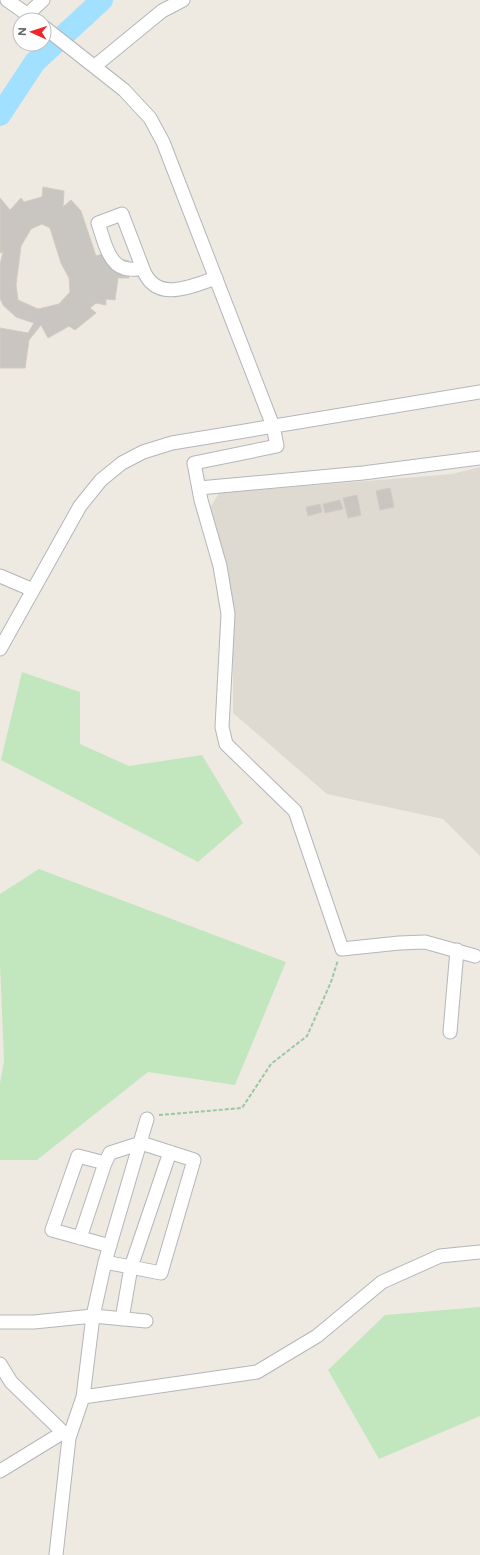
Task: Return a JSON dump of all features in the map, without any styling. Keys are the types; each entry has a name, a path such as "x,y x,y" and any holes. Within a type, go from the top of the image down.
{"street":[{"path":"7,0 25,12"},
{"path":"35,12 43,0"},
{"path":"90,62 162,11 183,0"},
{"path":"52,33 90,62 138,105 150,118 163,142 273,426 277,446 194,463 199,488 220,566 228,614 222,726 226,744 295,811 342,949 399,943 426,942 474,956"},
{"path":"143,270 147,279 170,290 178,291 216,278"},
{"path":"0,649 80,506 101,480 122,463 143,452 172,443 480,392"},
{"path":"199,488 363,473 480,458"},
{"path":"0,576 32,590"},
{"path":"450,1032 456,950"},
{"path":"56,1555 66,1436 83,1398 93,1316 105,1262 147,1119"},
{"path":"80,1238 105,1162 110,1153 140,1142 194,1160 161,1273 105,1262"},
{"path":"122,1319 132,1267 170,1152"},
{"path":"105,1162 78,1156 52,1230 110,1246"},
{"path":"83,1398 257,1372 316,1336 382,1282 440,1256 480,1252"},
{"path":"0,1322 34,1322 93,1316 146,1321"},
{"path":"0,1364 11,1382 66,1436"},
{"path":"0,1470 66,1436"}],"path":[{"path":"147,1119 161,1115 242,1108 271,1064 307,1036 331,982 342,949"}],"shaded area":[{"path":"480,467 480,856 443,819 327,794 233,713 233,606 222,552 210,508 219,493 452,474"}],"green space":[{"path":"22,672 80,692 80,744 129,766 202,755 243,823 198,862 1,760"},
{"path":"39,869 286,962 235,1085 148,1072 37,1160 0,1160 0,1083 4,1061 0,963 0,894"},
{"path":"480,1307 480,1416 379,1459 328,1370 385,1315"}],"building":[{"path":"43,187 64,191 63,207 71,200 81,211 96,256 114,250 120,259 129,261 129,278 118,278 115,300 106,299 106,305 96,303 90,308 96,313 75,330 69,326 48,338 41,325 29,340 25,368 0,368 0,328 28,333 34,323 16,317 3,305 0,298 0,265 3,252 0,253 0,198 10,210 21,198 24,202 42,197","holes":["42,224 50,228 61,263 69,278 70,292 59,304 38,309 18,300 16,285 21,246 31,229"]},
{"path":"390,488 394,507 380,510 376,491"},
{"path":"357,495 361,515 348,518 343,498"},
{"path":"340,500 343,509 325,513 323,504"},
{"path":"320,504 322,512 308,516 306,507"}],"waterway":[{"path":"0,115 35,62 102,0"}]}
